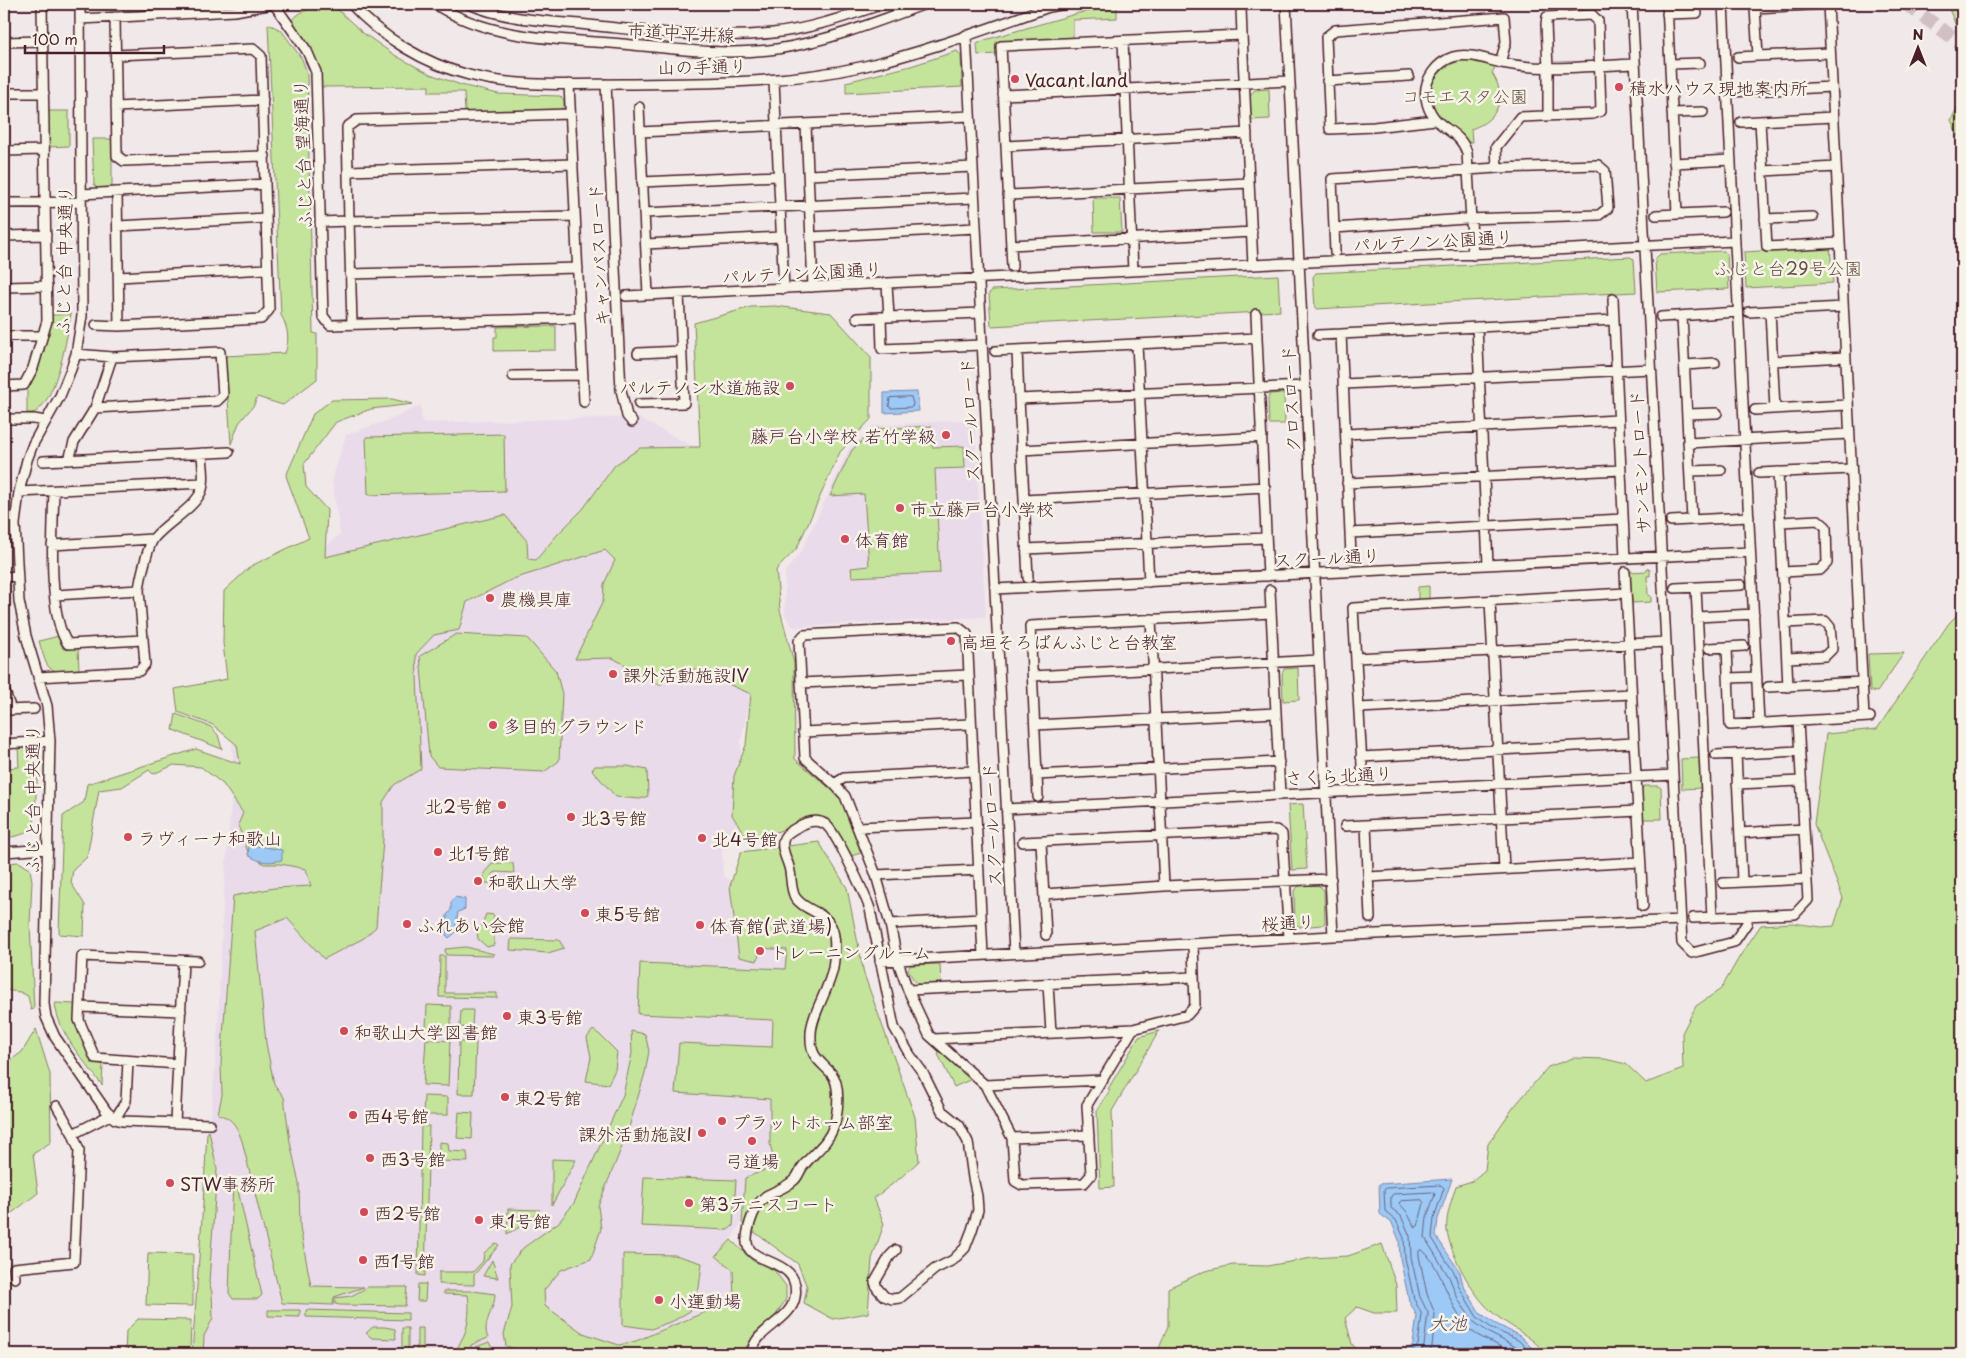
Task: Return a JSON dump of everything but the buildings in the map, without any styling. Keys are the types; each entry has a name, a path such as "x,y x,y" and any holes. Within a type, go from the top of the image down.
{"street":[{"path":"4,386 24,385 33,368 47,320 42,4"},
{"path":"80,4 80,19 235,11 273,4"},
{"name":"ふじと台 望海通り","path":"273,4 307,51 316,72 323,316 330,324 352,324"},
{"name":"山の手通り","path":"351,4 364,18 390,38 416,54 444,66 469,75 505,81 569,84 774,81 865,66 1066,4"},
{"name":"市道中平井線","path":"435,4 466,21 518,34 719,52 756,51 804,44 834,36 925,4"},
{"name":"市道中平井線","path":"469,4 497,13 550,22 689,35 721,36 766,34 803,28 879,5"},
{"name":"クロスロード","path":"1286,4 1334,936"},
{"name":"サンモントロード","path":"1632,4 1682,943 1692,953 1734,942 1747,923 1747,916"},
{"path":"1667,4 1677,214"},
{"path":"1723,4 1759,724"},
{"path":"1727,647 1730,725 1867,717 1862,682 1828,4 1755,6 1758,56"},
{"path":"1241,8 1253,265"},
{"path":"1667,14 1697,12"},
{"path":"1497,168 1496,147 1520,117 1548,116 1593,114 1601,111 1598,21 1592,15 1554,15 1548,17 1546,24 1548,116"},
{"path":"1434,120 1374,127 1330,128 1326,37 1335,30 1504,17 1506,42 1500,63"},
{"path":"115,18 117,156 124,161 265,156"},
{"name":"ふじと台 中央通り","path":"80,19 82,316 76,354 60,396 33,444 19,492 15,524 17,576 26,636 47,706 50,741 44,990 46,1017 55,1037 113,1117"},
{"name":"スクールロード","path":"966,35 1014,954"},
{"path":"1012,267 1001,46 1242,35"},
{"path":"4,42 43,41"},
{"path":"1123,41 1133,271"},
{"path":"96,325 119,326 261,319 268,310 261,56 253,49 116,55"},
{"path":"1738,58 1830,53"},
{"path":"1473,255 1465,147 1456,134 1434,120 1428,111 1425,94 1430,77 1439,65 1453,57 1463,55 1522,67 1548,69 1635,64"},
{"path":"1670,64 1700,63"},
{"path":"1327,81 1409,76"},
{"path":"1003,95 1290,80"},
{"path":"774,81 784,288"},
{"path":"569,84 584,402"},
{"name":"キャンパスロード","path":"606,84 621,390 628,416 632,422"},
{"path":"1728,92 1832,87"},
{"path":"4,93 44,93"},
{"path":"116,107 262,100"},
{"path":"639,107 648,295"},
{"path":"1672,113 1703,112"},
{"path":"570,114 356,120 347,127 352,324 580,318"},
{"path":"640,132 970,116"},
{"path":"1741,122 1833,117"},
{"path":"1760,121 1767,247 1840,242"},
{"path":"806,125 813,287"},
{"path":"1006,146 1247,133"},
{"path":"4,151 44,150"},
{"path":"1674,163 1731,160"},
{"path":"348,171 573,164"},
{"path":"1334,228 1471,219 1599,215 1608,208 1605,171 1598,166 1497,168 1332,179 1334,228 1335,252"},
{"path":"1763,170 1836,166"},
{"path":"808,175 973,167"},
{"path":"642,182 778,176"},
{"path":"1008,195 1249,183"},
{"path":"4,203 46,203 117,192 265,184"},
{"path":"117,192 119,326"},
{"path":"644,213 974,198"},
{"path":"1656,215 1723,212"},
{"path":"320,222 575,216"},
{"path":"1766,219 1813,217"},
{"path":"118,226 266,218"},
{"path":"811,237 976,228"},
{"path":"1011,245 1252,232"},
{"path":"4,236 46,235"},
{"path":"646,244 781,237"},
{"name":"パルテノン公園通り","path":"626,296 1734,241"},
{"path":"350,274 578,268"},
{"path":"118,277 267,269"},
{"path":"887,284 885,317 879,349 982,345"},
{"path":"4,286 47,286"},
{"path":"639,404 684,403 679,294"},
{"path":"1613,299 1625,558"},
{"path":"1749,312 1843,307"},
{"path":"1770,311 1775,409"},
{"path":"1661,317 1738,312"},
{"path":"857,318 980,313"},
{"path":"1256,314 1268,576"},
{"path":"1682,316 1692,520"},
{"path":"1318,335 1614,320"},
{"path":"1477,327 1488,564"},
{"path":"1341,334 1351,557"},
{"path":"4,336 41,336"},
{"path":"995,351 1257,338"},
{"path":"1136,344 1149,582"},
{"path":"1017,350 1028,578"},
{"path":"638,353 682,351"},
{"path":"76,354 112,357 220,352 223,395 217,401 95,408"},
{"path":"69,460 74,442 95,408 112,357"},
{"path":"1772,361 1845,357"},
{"path":"1685,365 1715,363"},
{"path":"1344,384 1651,368"},
{"path":"513,376 583,375"},
{"path":"1019,400 1305,386"},
{"path":"1755,410 1847,405"},
{"path":"1687,414 1718,413"},
{"path":"4,419 45,421"},
{"path":"1346,434 1618,420"},
{"path":"1688,443 1849,434"},
{"path":"1022,450 1262,438"},
{"path":"42,461 229,452"},
{"path":"38,677 138,671 145,664 139,590 152,539 193,502 201,492 202,453"},
{"path":"1759,473 1851,469"},
{"path":"1347,483 1620,470"},
{"path":"1690,471 1721,470"},
{"path":"1778,472 1788,687"},
{"path":"19,492 202,483"},
{"path":"1024,500 1265,487"},
{"path":"54,491 52,545 55,595 63,638 68,644 142,640"},
{"path":"1671,521 1748,518"},
{"path":"1350,533 1623,519"},
{"path":"1781,522 1818,520 1826,527 1827,563 1820,570 1783,572"},
{"path":"1026,549 1266,538"},
{"path":"52,545 152,539"},
{"name":"スクール通り","path":"995,589 1750,552"},
{"path":"1625,572 1643,906"},
{"path":"4,577 17,576"},
{"path":"1675,588 1741,585"},
{"path":"1696,588 1712,917"},
{"path":"55,595 139,590"},
{"path":"1270,590 1280,794"},
{"path":"1363,782 1353,608 1626,593"},
{"path":"1490,600 1504,869"},
{"path":"1038,796 1030,626 1271,613"},
{"path":"1697,617 1754,614"},
{"path":"1151,619 1164,886"},
{"path":"1786,623 1825,621 1830,627 1832,649 1826,656 1787,658"},
{"path":"983,955 967,634 958,627 804,634 799,641 805,758 845,796 876,875 890,924 897,959 908,990 928,1035 985,1085 1012,1138 1015,1181 1022,1185 1084,1183 1091,1175 1087,1104 1133,1028"},
{"path":"1356,658 1666,642"},
{"path":"1708,648 1744,646"},
{"path":"1032,676 1319,660"},
{"path":"801,683 968,675"},
{"path":"1728,678 1757,676"},
{"path":"1768,688 1862,682"},
{"path":"4,689 7,710 34,709"},
{"path":"1359,708 1631,694"},
{"path":"1035,726 1276,713"},
{"path":"1693,918 1796,914 1808,900 1798,721"},
{"path":"803,732 970,724"},
{"path":"4,744 50,741"},
{"path":"1361,757 1634,743"},
{"path":"1716,755 1800,751"},
{"path":"1736,754 1742,882"},
{"path":"1037,775 1279,762"},
{"path":"834,784 844,778 973,771"},
{"name":"さくら北通り","path":"1006,809 1673,775"},
{"path":"1738,784 1801,781"},
{"path":"1345,826 1638,811"},
{"path":"752,1354 756,1341 790,1309 795,1300 796,1290 794,1280 789,1272 781,1266 751,1253 747,1239 754,1214 765,1197 796,1180 803,1166 826,1143 834,1124 838,1096 836,1082 832,1074 816,1059 812,1050 811,1033 833,968 835,941 832,928 825,918 804,906 795,897 791,886 790,868 782,842 784,836 795,828 809,822 816,821 826,824 864,892 894,1027 923,1074 942,1111 959,1125 968,1142 978,1210 965,1248 953,1260 934,1269 900,1298 892,1299 884,1296 877,1288 876,1282 890,1256 896,1250"},
{"path":"858,827 976,822"},
{"path":"1366,825 1370,918"},
{"path":"1740,833 1804,829"},
{"path":"1023,842 1276,830 1282,834 1289,938"},
{"path":"1041,842 1046,935"},
{"path":"4,852 48,849"},
{"path":"1368,877 1640,862"},
{"path":"876,875 979,870"},
{"path":"1723,882 1807,878"},
{"path":"1044,894 1164,886 1330,879"},
{"path":"890,924 981,919"},
{"name":"桜通り","path":"880,961 1289,938 1681,920"},
{"path":"934,1039 1133,1028 1186,1015 1195,1006 1193,944"},
{"path":"178,1064 95,1058 79,1020 82,956 198,961"},
{"path":"175,1123 183,961"},
{"path":"908,990 1194,977"},
{"path":"1048,984 1051,1032"},
{"path":"80,1007 181,1011"},
{"path":"73,1134 113,1117 126,1101 128,1061"},
{"path":"985,1085 1103,1080"},
{"path":"15,1278 14,1268 74,1262 78,1150 73,1134 57,1106"},
{"path":"113,1117 175,1123 210,1124"},
{"path":"1012,1138 1089,1135"}],"shaded area":[{"name":"和歌山大学","path":"421,405 422,423 636,417 690,445 709,448 751,694 741,741 742,811 722,852 723,875 788,933 785,1166 755,1198 731,1240 718,1255 752,1296 729,1354 196,1354 200,1254 218,1026 223,902 233,781 231,635 298,569 340,534 332,480 346,435 394,418"},
{"name":"市立藤戸台小学校","path":"974,419 986,617 793,627 785,615 785,572 801,552 849,449 873,426"}],"green space":[{"path":"1947,4 1962,4 1962,40"},
{"path":"318,6 337,9 363,33 396,56 430,74 461,85 498,94 560,96 564,100 564,106 560,111 465,113 464,92 429,92 429,86 321,87 318,67 312,51 291,20 302,12"},
{"path":"1117,6 1117,18 1073,20 1073,38 996,42 997,54 978,55 977,44 985,40 1079,13"},
{"path":"268,24 281,30 302,59 307,73 313,333 317,334 317,379 283,405 257,397 254,405 239,423 231,444 225,356 285,353 288,339 287,329 281,315"},
{"path":"957,51 961,55 962,87 846,93 846,82 911,66"},
{"name":"コモエスタ公園","path":"1461,60 1495,67 1492,73 1499,91 1500,99 1494,114 1488,120 1471,129 1472,142 1466,142 1459,133 1442,120 1435,112 1431,103 1431,87 1434,80 1445,68"},
{"path":"1269,89 1270,119 1251,120 1250,95 1255,90"},
{"path":"1962,98 1962,145 1951,120"},
{"path":"48,111 69,111 69,146 48,147"},
{"path":"92,139 112,139 112,189 98,189 94,185"},
{"path":"1093,198 1120,198 1122,232 1094,232"},
{"name":"ふじと台29号公園","path":"1830,247 1833,283 1746,288 1744,252"},
{"path":"1724,251 1727,254 1729,289 1657,292 1655,259 1660,254"},
{"path":"1631,257 1634,260 1636,292 1315,309 1313,277 1316,273"},
{"path":"1278,275 1280,311 991,326 989,293 993,290"},
{"path":"775,306 831,313 871,357 871,419 840,452 797,548 776,570 780,610 794,663 795,759 842,801 861,853 851,856 830,823 820,816 749,842 732,815 734,776 746,745 751,694 691,668 659,685 613,658 575,659 603,601 604,584 615,560 605,550 513,579 467,602 459,630 434,635 416,654 421,769 394,785 383,802 383,840 376,927 364,938 324,959 287,918 255,931 266,1043 274,1084 284,1097 290,1142 299,1183 300,1228 311,1286 364,1287 334,1297 333,1305 282,1303 242,1141 234,1124 218,1114 222,1095 221,1064 233,896 274,888 311,886 306,869 281,864 264,864 248,852 238,825 243,813 223,784 201,767 174,765 153,774 149,770 122,787 99,790 87,857 73,870 71,883 85,905 84,936 59,934 63,816 84,802 87,784 196,749 240,764 237,745 213,725 178,712 175,689 227,679 223,643 224,591 251,566 309,538 286,476 313,414 332,400 392,399 413,404 371,409 336,422 304,464 306,487 327,510 325,557 505,515 527,541 528,559 536,560 583,509 615,465 640,448 700,447 694,323 751,307"},
{"path":"71,314 60,365 51,392 45,403 38,410 27,413 27,390 44,351 51,315"},
{"path":"556,326 556,350 494,351 494,337 497,337 497,327"},
{"path":"1284,393 1285,424 1269,424 1268,398 1270,394"},
{"path":"931,426 932,447 964,446 965,468 935,469 940,573 852,577 851,568 869,566 864,494 830,496 852,450 875,429"},
{"path":"504,434 505,491 368,495 366,437"},
{"path":"1647,568 1650,570 1650,576 1647,576 1648,595 1651,596 1651,602 1632,603 1630,572 1647,571"},
{"path":"1429,586 1429,602 1418,602 1418,587"},
{"path":"1962,610 1962,1354 1546,1354 1527,1336 1505,1322 1484,1304 1470,1285 1458,1263 1447,1231 1448,1214 1456,1186 1472,1181 1485,1170 1488,1144 1513,1108 1548,1067 1573,1058 1605,1059 1626,1064 1646,1083 1683,1069 1682,1033 1696,1006 1721,989 1761,925 1793,923 1822,927 1834,926 1843,898 1814,824 1826,734 1877,729 1949,623"},
{"name":"多目的グラウンド","path":"456,634 527,638 556,671 562,694 559,761 544,772 438,767 429,756 420,656"},
{"path":"59,636 63,649 78,648 79,670 60,671 54,670 47,665 39,641"},
{"path":"1904,653 1877,692 1870,691 1868,654"},
{"path":"1298,668 1299,700 1283,701 1282,674 1284,669"},
{"path":"176,714 211,727 218,735 222,749 173,730"},
{"path":"33,746 39,752 34,825 24,833 4,838 4,828 6,827 4,768 19,767 18,748"},
{"path":"1700,758 1701,788 1682,789 1681,759"},
{"path":"595,766 627,766 647,770 648,796 640,799 616,797 592,770"},
{"path":"1644,786 1658,786 1661,788 1662,819 1643,819 1641,790"},
{"path":"1303,804 1307,869 1292,870 1288,805"},
{"path":"819,842 847,888 864,974 915,1117 919,1161 874,1198 884,1224 872,1259 868,1313 833,1319 804,1303 807,1287 798,1264 742,1223 745,1178 775,1166 770,1144 770,1099 675,1093 679,1043 772,1047 773,1020 638,1014 640,963 785,969 787,950 761,948 757,961 739,957 730,886 741,852"},
{"path":"19,862 30,869 32,881 30,924 34,1009 31,1010 28,996 20,992 4,990 4,863"},
{"path":"493,863 513,863 514,873 495,872 492,874 491,883 484,883 484,873"},
{"path":"1318,885 1324,890 1325,923 1322,925 1299,927 1295,924 1294,891 1299,886"},
{"path":"486,914 494,915 494,945 487,947 478,939 477,931 481,927"},
{"path":"511,939 559,940 564,948 548,953 510,950"},
{"path":"466,947 494,954 493,956 446,955 445,949"},
{"path":"440,956 445,956 445,993 497,993 497,998 439,997"},
{"path":"940,964 941,984 920,985 914,980 908,969 911,965"},
{"path":"55,1003 75,1004 75,1020 92,1063 103,1064 102,1085 66,1036 57,1014"},
{"path":"427,1005 451,1006 451,1029 426,1029"},
{"path":"461,1010 473,1010 472,1028 460,1027"},
{"path":"36,1029 50,1074 51,1142 33,1154 38,1193 4,1219 4,1061 7,1063 22,1052"},
{"path":"593,1030 617,1052 615,1070 608,1084 586,1081 591,1057 587,1038"},
{"path":"631,1031 645,1034 649,1051 645,1073 627,1134 598,1206 601,1229 591,1259 561,1270 544,1290 545,1306 583,1333 619,1345 636,1341 734,1300 733,1270 716,1256 731,1240 753,1261 774,1270 786,1286 786,1299 776,1315 755,1333 745,1349 746,1354 529,1354 506,1346 504,1334 512,1307 510,1264 523,1248 559,1222 574,1203 623,1095 632,1053"},
{"path":"1159,1031 1112,1111 1114,1187 1100,1188 1097,1111 1139,1037"},
{"path":"426,1039 450,1041 448,1086 423,1085"},
{"path":"459,1042 476,1042 474,1094 458,1094"},
{"path":"941,1051 972,1079 954,1087 938,1054"},
{"path":"424,1096 448,1097 448,1115 423,1115"},
{"path":"459,1112 473,1113 472,1139 457,1138"},
{"path":"421,1126 429,1126 425,1276 418,1275"},
{"path":"209,1131 217,1169 209,1282 212,1293 213,1318 204,1336 203,1354 192,1354 207,1133"},
{"path":"439,1142 448,1143 449,1151 467,1152 468,1162 439,1161"},
{"path":"552,1159 576,1160 552,1205"},
{"name":"第3テニスコート","path":"644,1177 736,1180 733,1226 728,1230 641,1226"},
{"path":"233,1181 237,1186 262,1295 258,1299 233,1299 229,1293"},
{"path":"508,1209 540,1210 529,1222 507,1234"},
{"path":"496,1243 499,1245 474,1275 474,1285 439,1284 439,1272 473,1272 483,1261 484,1253"},
{"path":"1382,1244 1396,1285 1397,1313 1374,1313 1357,1307 1345,1318 1352,1344 1361,1354 1152,1354 1158,1351 1168,1326 1168,1288 1205,1271 1233,1265 1267,1266 1312,1258 1348,1256"},
{"path":"148,1253 193,1254 193,1306 146,1305"},
{"name":"小運動場","path":"623,1254 675,1255 702,1263 699,1288 690,1311 675,1320 651,1329 623,1325"},
{"path":"492,1260 498,1278 483,1276"},
{"path":"418,1284 426,1284 425,1301 417,1301"},
{"path":"368,1287 407,1287 405,1306 335,1304 335,1298 351,1296"},
{"path":"444,1291 473,1291 495,1294 486,1327 488,1338 471,1345 471,1351 457,1350 467,1326 468,1295 444,1294"},
{"path":"268,1310 300,1310 300,1317 268,1316"},
{"path":"306,1310 408,1313 408,1320 306,1317"},
{"path":"138,1319 191,1320 190,1354 125,1354 126,1331"},
{"path":"373,1327 395,1329 396,1339 372,1338 366,1333"},
{"path":"402,1328 408,1328 408,1351 402,1351"},
{"path":"417,1328 423,1328 423,1354 417,1354"},
{"path":"489,1342 496,1354 484,1354 476,1347"}],"water":[{"path":"917,392 919,411 884,413 884,393"},
{"path":"249,846 282,850 282,860 269,862 257,860 248,855"},
{"path":"455,897 465,899 465,909 458,912 455,933 449,938 446,935 447,915 451,910 451,902"},
{"name":"大池","path":"1452,1179 1438,1219 1436,1236 1460,1272 1463,1285 1480,1313 1496,1324 1520,1336 1538,1354 1404,1354 1413,1344 1417,1316 1409,1301 1400,1258 1399,1240 1392,1223 1380,1214 1379,1184"}],"tunnel":[{"path":"1906,4 1962,44"}],"place":[{"name":"Vacant land","path":"1015,79"},
{"name":"積水ハウス現地案内所","path":"1619,87"},
{"name":"パルテノン水道施設","path":"790,386"},
{"name":"藤戸台小学校 若竹学級","path":"946,435"},
{"name":"市立藤戸台小学校","path":"900,508"},
{"name":"体育館","path":"845,539"},
{"name":"農機具庫","path":"490,598"},
{"name":"高垣そろばんふじと台教室","path":"951,641"},
{"name":"課外活動施設IV","path":"613,674"},
{"name":"多目的グラウンド","path":"493,725"},
{"name":"北2号館","path":"502,805"},
{"name":"北3号館","path":"571,817"},
{"name":"ラヴィーナ和歌山","path":"128,837"},
{"name":"北4号館","path":"702,838"},
{"name":"北1号館","path":"438,852"},
{"name":"和歌山大学","path":"478,881"},
{"name":"東5号館","path":"585,913"},
{"name":"ふれあい会館","path":"407,924"},
{"name":"体育館(武道場)","path":"700,925"},
{"name":"トレーニングルーム","path":"760,951"},
{"name":"東3号館","path":"507,1016"},
{"name":"和歌山大学図書館","path":"344,1031"},
{"name":"東2号館","path":"505,1097"},
{"name":"西4号館","path":"353,1115"},
{"name":"プラットホーム部室","path":"722,1121"},
{"name":"課外活動施設I","path":"702,1133"},
{"name":"弓道場","path":"752,1141"},
{"name":"西3号館","path":"370,1158"},
{"name":"STW事務所","path":"170,1183"},
{"name":"第3テニスコート","path":"689,1203"},
{"name":"西2号館","path":"364,1212"},
{"name":"東1号館","path":"479,1220"},
{"name":"西1号館","path":"363,1260"},
{"name":"小運動場","path":"659,1300"}]}
